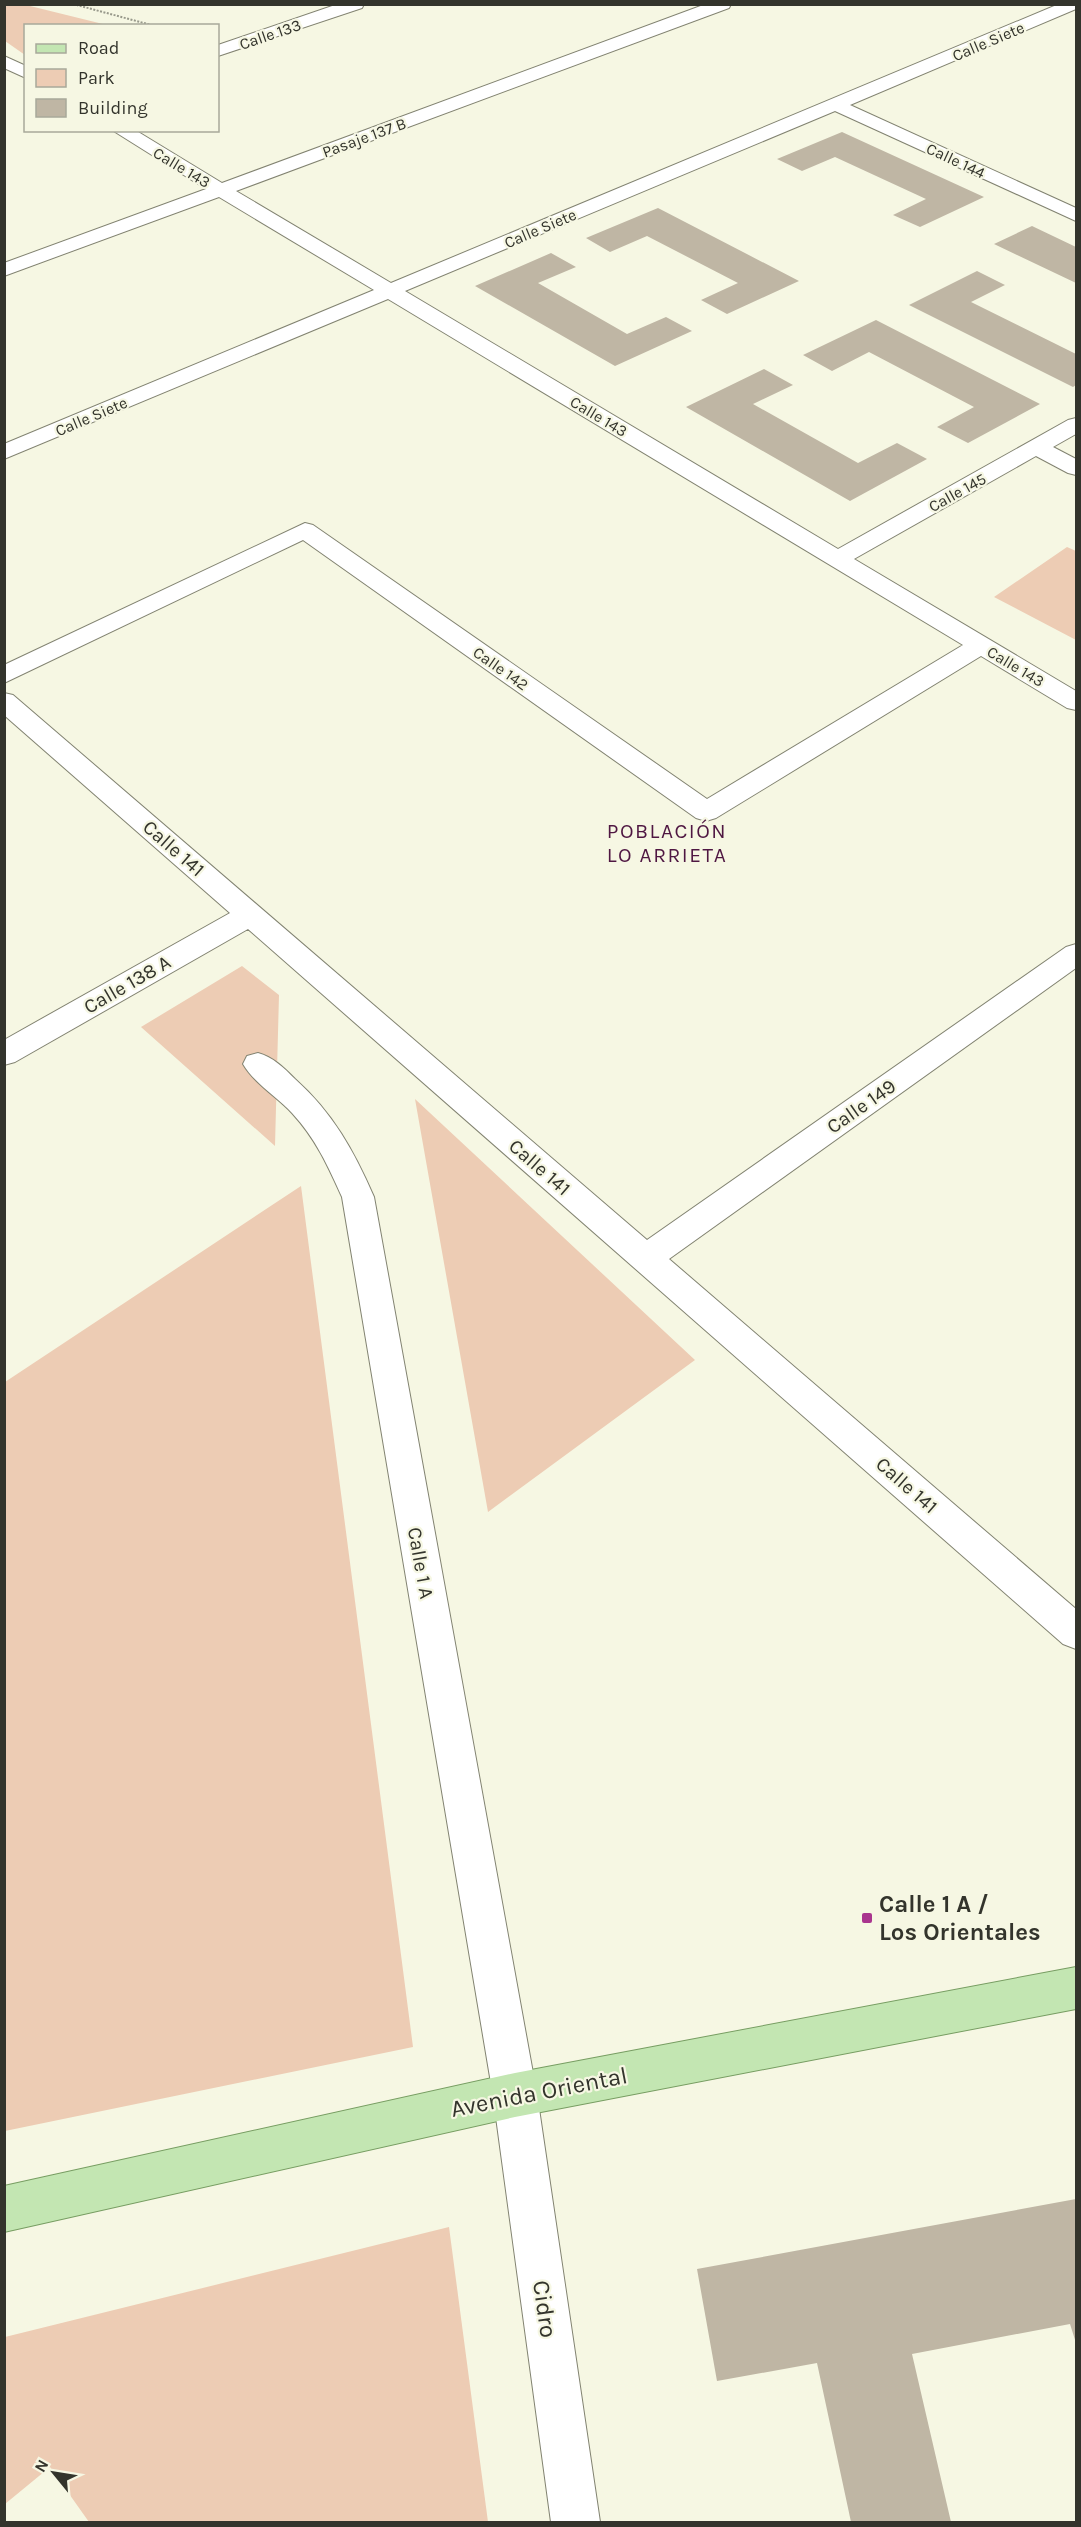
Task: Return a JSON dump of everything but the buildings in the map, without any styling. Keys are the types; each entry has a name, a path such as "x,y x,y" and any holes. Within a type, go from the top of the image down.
{"main road":[{"name":"Avenida Oriental","path":"4,2209 515,2095 1077,1988"}],"street":[{"name":"Calle 133","path":"219,51 356,4"},
{"name":"Pasaje 137 B","path":"4,270 723,4"},
{"name":"Calle Siete","path":"4,452 1075,4"},
{"path":"4,61 24,73"},
{"name":"Calle 144","path":"836,105 1077,215"},
{"name":"Calle 143","path":"124,132 1077,702"},
{"path":"1046,200 1066,190"},
{"name":"Calle 145","path":"837,559 1077,426"},
{"path":"1037,448 1077,468"},
{"name":"Calle 142","path":"4,675 305,530 706,812 981,645"},
{"name":"Calle 141","path":"4,701 1077,1632"},
{"name":"Calle 138 A","path":"4,1054 250,915"},
{"name":"Calle 149","path":"646,1258 1077,954"},
{"name":"Calle 1 A","path":"258,1064 287,1088 328,1136 342,1158 358,1197 515,2095"},
{"name":"Cidro","path":"515,2095 576,2523"}],"path":[{"path":"73,4 148,24"}],"green space":[{"path":"4,5 26,5 103,24 24,24 24,54 5,41"},
{"path":"1067,547 1076,551 1076,640 994,597"},
{"path":"242,966 279,995 275,1146 141,1027"},
{"path":"415,1099 695,1360 488,1512"},
{"path":"301,1186 413,2047 5,2131 5,1382"},
{"path":"449,2227 488,2522 89,2522 50,2467 5,2504 5,2337"}],"place":[{"name":"Calle 1 A / Los Orientales","path":"867,1918"}],"district":[{"name":"POBLACIÓN LO ARRIETA","path":"667,843"}]}
